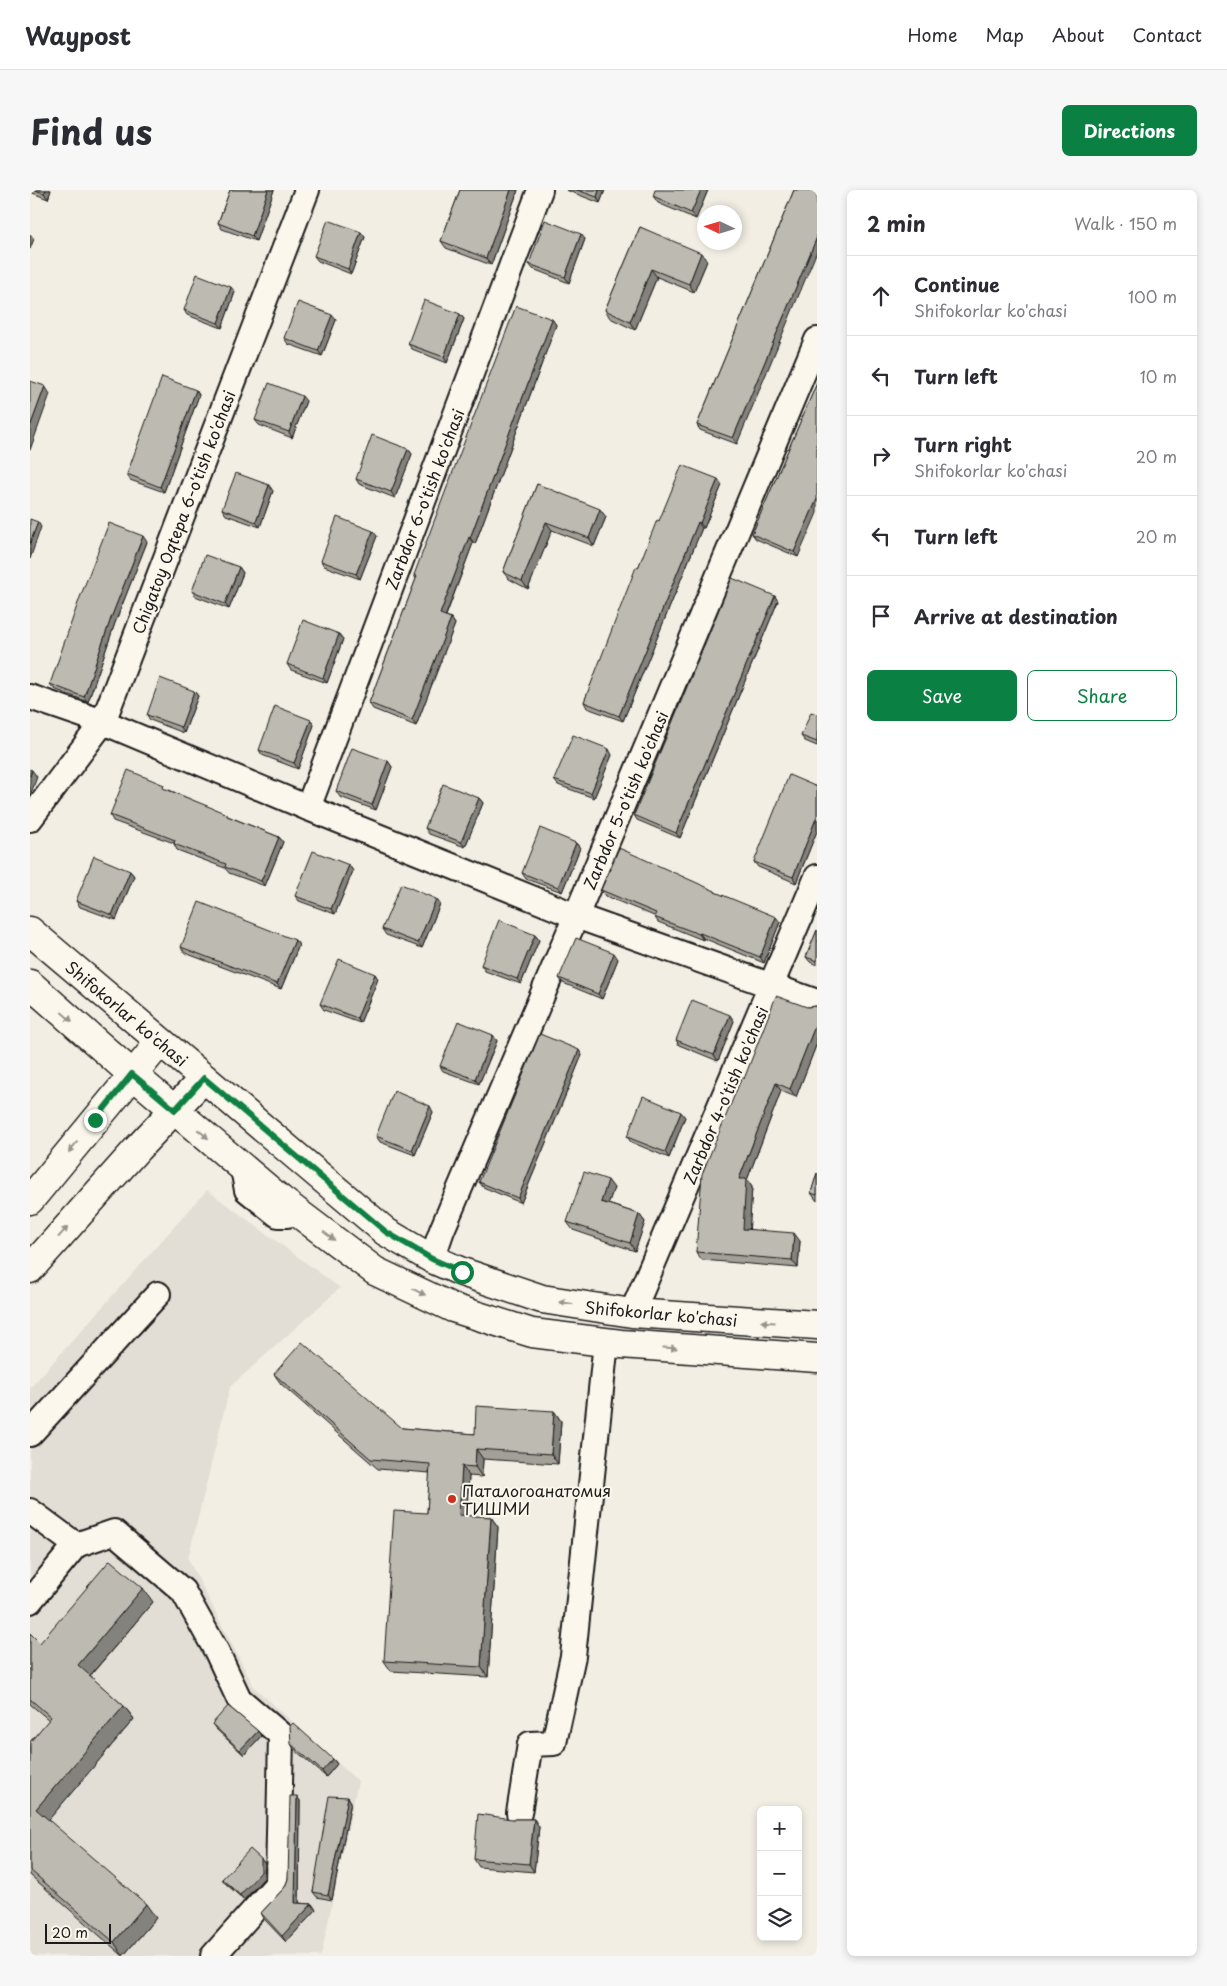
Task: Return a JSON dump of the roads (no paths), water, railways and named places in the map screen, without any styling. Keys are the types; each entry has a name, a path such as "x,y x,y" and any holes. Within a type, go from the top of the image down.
{"main road":[{"name":"Shifokorlar ko'chasi","path":"30,931 386,1232 432,1259 462,1272 542,1299 632,1313 817,1325"},
{"name":"Shifokorlar ko'chasi","path":"30,984 243,1168 303,1217 375,1271 453,1308 532,1333 606,1342 817,1358"},
{"path":"30,1200 160,1042"},
{"path":"30,1269 138,1148 204,1078"}],"street":[{"name":"Chigatoy Oqtepa 6-o'tish ko'chasi","path":"30,819 102,722 306,190"},
{"name":"Zarbdor 6-o'tish ko'chasi","path":"308,808 540,190"},
{"name":"Zarbdor 5-o'tish ko'chasi","path":"432,1259 446,1221 817,340"},
{"path":"30,697 102,722 308,808 576,916 772,984 817,1002"},
{"name":"Zarbdor 4-o'tish ko'chasi","path":"632,1313 817,877"},
{"path":"30,1434 158,1294"},
{"path":"519,1813 530,1744 554,1743 573,1656 606,1342"},
{"path":"30,1511 76,1545"},
{"path":"30,1601 76,1545 114,1532 183,1591 217,1652 239,1699 281,1735 278,1883 213,1956"}],"place":[{"name":"Паталогоанатомия ТИШМИ","path":"452,1499"}]}
